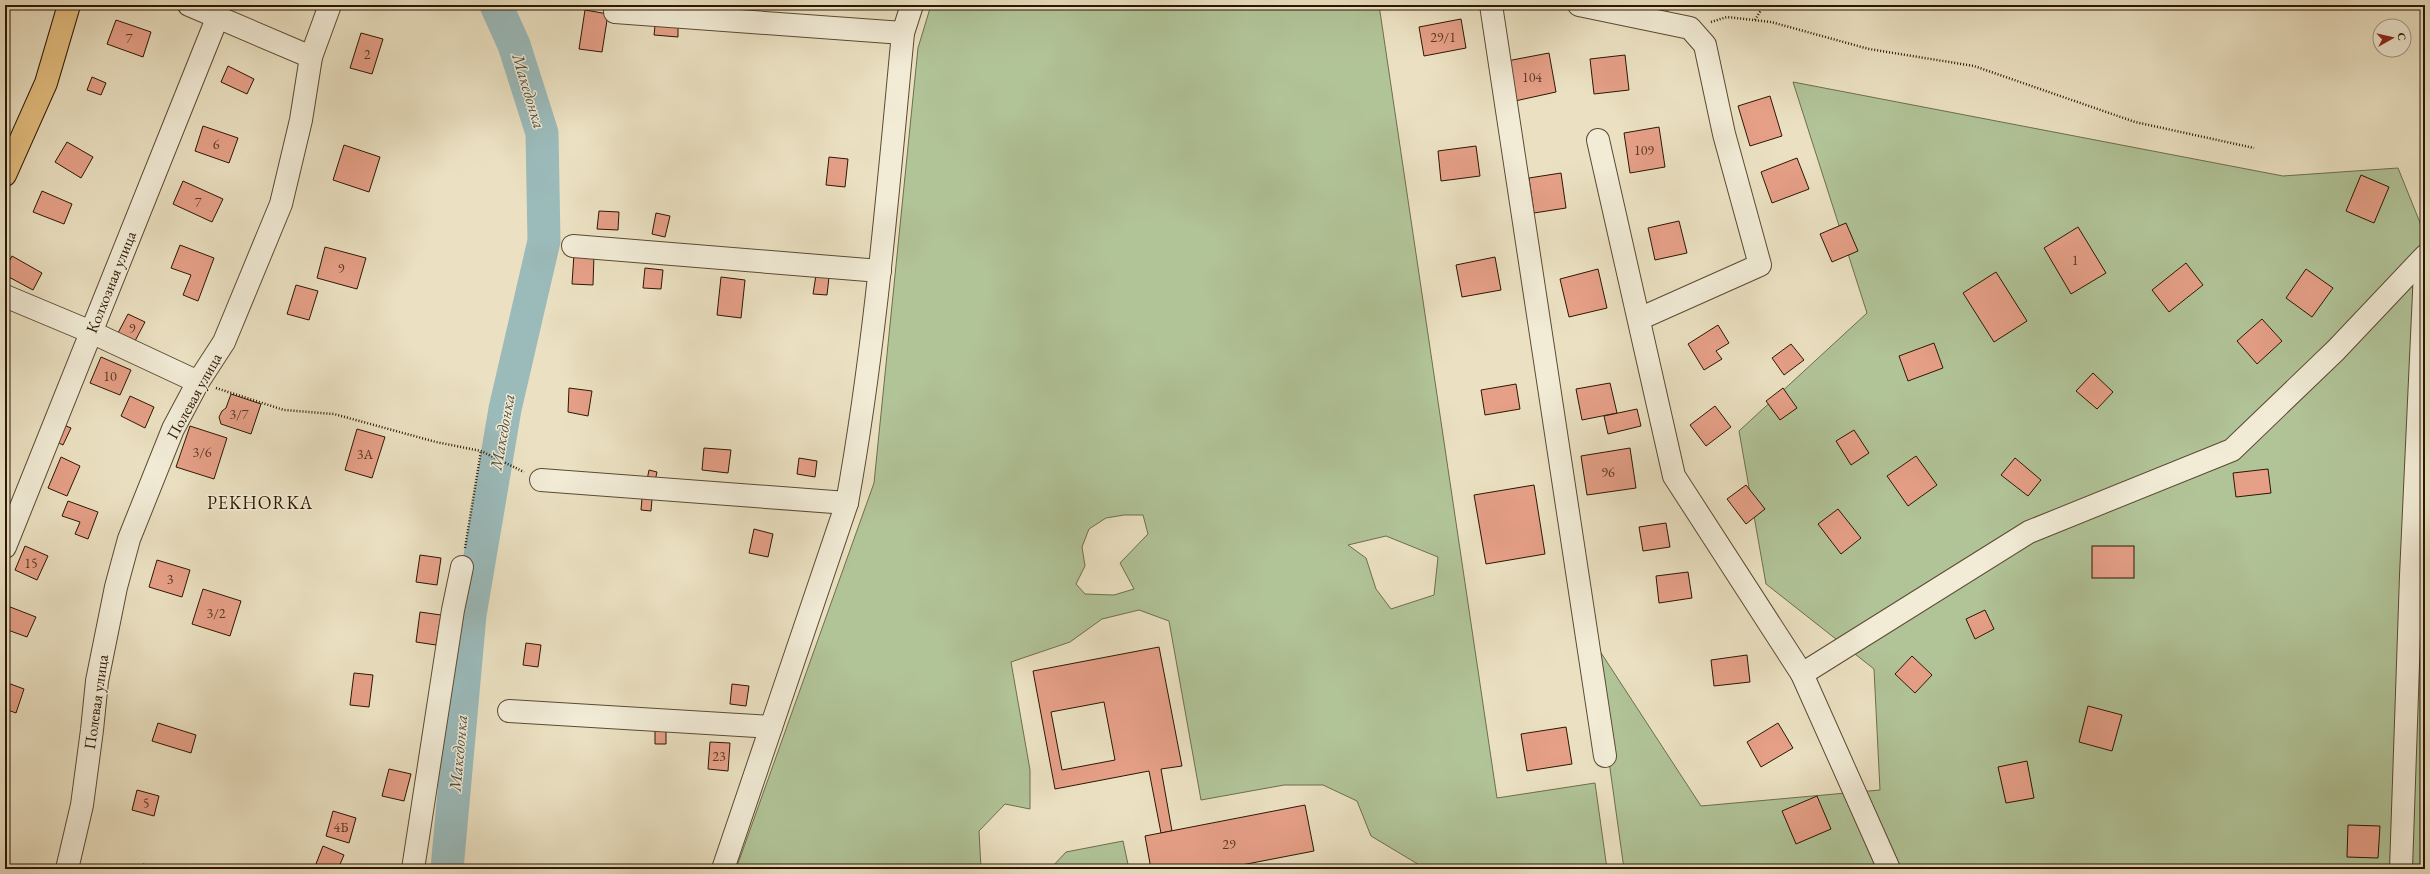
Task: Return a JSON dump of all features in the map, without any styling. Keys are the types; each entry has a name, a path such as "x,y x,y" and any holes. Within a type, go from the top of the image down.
{"main road":[{"path":"5,175 46,83 69,5"}],"street":[{"path":"189,5 218,16 311,57"},
{"name":"Полевая улица","path":"67,869 82,805 97,681 116,587 129,539 173,428 198,382 224,342 281,204 301,120 311,57 330,5"},
{"path":"616,5 615,12 903,33"},
{"path":"723,869 847,503 858,446 880,271 903,33 912,5"},
{"path":"1491,5 1605,756"},
{"path":"1579,5 1690,28 1705,45 1724,134 1760,266 1638,319"},
{"name":"Колхозная улица","path":"5,547 218,16"},
{"path":"1598,140 1674,476 1802,674 1889,869"},
{"path":"573,246 880,271"},
{"path":"1802,674 2029,532 2232,450 2336,350 2425,256"},
{"path":"2401,869 2411,576 2425,271"},
{"path":"5,296 91,332 198,382"},
{"path":"541,480 847,503"},
{"path":"413,869 453,610 462,567"},
{"path":"508,711 771,727"}],"path":[{"path":"1755,20 1764,5"},
{"path":"1690,28 1727,17 1771,22 1869,49 1974,66 2135,122 2254,148"},
{"path":"198,382 284,410 334,414 436,442 481,451 516,467"},
{"path":"462,567 481,451"}],"green space":[{"path":"931,5 1379,5 1497,798 1595,783 1607,869 1426,869 1371,836 1357,801 1323,785 1284,785 1201,800 1169,621 1139,610 1102,619 1070,642 1011,662 1030,770 1030,809 1005,804 979,831 981,869 736,869 874,483 918,48","holes":["1124,515 1143,515 1148,534 1120,563 1134,589 1114,595 1085,594 1076,584 1085,566 1082,547 1089,529 1106,518","1386,536 1438,557 1434,595 1391,609 1376,589 1366,558 1348,545"]},
{"path":"1589,5 1672,5 1666,13"},
{"path":"1793,82 2283,176 2398,168 2425,235 2425,869 1624,869 1592,639 1701,806 1880,790 1874,669 1766,584 1739,431 1867,313"},
{"path":"1123,841 1129,869 1052,869 1052,867 1066,852"}],"building":[{"path":"585,10 608,14 602,52 579,49"},
{"path":"1461,19 1466,48 1424,56 1419,27"},
{"path":"116,20 151,32 143,57 107,44"},
{"path":"655,26 678,27 678,37 654,35"},
{"path":"361,33 383,39 372,74 350,68"},
{"path":"1549,53 1556,92 1515,101 1507,61"},
{"path":"1625,55 1629,90 1594,94 1590,59"},
{"path":"228,66 254,79 247,94 221,82"},
{"path":"92,77 106,83 101,95 87,90"},
{"path":"1770,96 1782,136 1750,146 1738,106"},
{"path":"203,126 238,138 229,163 195,151"},
{"path":"1659,127 1665,167 1630,173 1624,133"},
{"path":"67,142 93,157 81,178 55,162"},
{"path":"344,145 380,157 369,192 333,180"},
{"path":"1476,146 1480,176 1441,181 1438,151"},
{"path":"829,157 848,159 845,187 826,185"},
{"path":"1797,158 1809,189 1772,203 1761,172"},
{"path":"1561,173 1566,208 1534,213 1529,178"},
{"path":"2361,175 2389,187 2374,223 2346,211"},
{"path":"183,181 223,199 212,222 173,204"},
{"path":"42,191 72,204 64,224 33,212"},
{"path":"599,211 619,212 618,230 597,229"},
{"path":"656,213 670,216 665,237 652,234"},
{"path":"1679,221 1687,253 1655,260 1648,228"},
{"path":"1846,223 1858,251 1832,262 1820,234"},
{"path":"2078,227 2106,273 2071,294 2044,248"},
{"path":"180,245 214,258 198,301 183,295 191,275 171,268"},
{"path":"325,247 366,258 357,289 317,278"},
{"path":"574,254 594,255 593,285 572,284"},
{"path":"12,256 42,273 33,290 5,275 5,269"},
{"path":"1495,257 1501,290 1462,297 1456,265"},
{"path":"2186,263 2203,285 2169,312 2152,290"},
{"path":"645,268 663,270 661,289 643,288"},
{"path":"1598,269 1607,308 1569,317 1560,279"},
{"path":"2306,269 2333,288 2312,317 2286,298"},
{"path":"1996,272 2027,321 1994,342 1963,293"},
{"path":"816,275 829,277 827,295 813,294"},
{"path":"721,277 745,280 741,318 717,315"},
{"path":"296,285 318,291 309,320 287,314"},
{"path":"128,314 145,322 135,341 118,333"},
{"path":"2262,319 2282,341 2257,364 2237,341"},
{"path":"1718,325 1729,343 1716,351 1722,359 1704,370 1688,344"},
{"path":"1934,343 1943,368 1908,381 1899,356"},
{"path":"1791,344 1804,360 1784,375 1772,358"},
{"path":"101,357 131,370 120,395 90,383"},
{"path":"2093,373 2113,392 2097,409 2076,391"},
{"path":"1610,383 1617,413 1582,420 1576,389"},
{"path":"1516,384 1520,409 1485,415 1481,390"},
{"path":"569,388 592,391 588,416 568,412"},
{"path":"1783,388 1797,408 1780,420 1766,401"},
{"path":"231,394 261,404 251,434 221,424 219,417 222,411 226,408"},
{"path":"130,396 154,407 145,428 121,416"},
{"path":"1715,406 1731,427 1706,446 1690,425"},
{"path":"1637,409 1641,426 1608,434 1604,416"},
{"path":"59,423 71,428 63,445 51,439"},
{"path":"190,426 227,438 214,479 176,467"},
{"path":"357,429 385,437 372,478 345,470"},
{"path":"1854,430 1869,453 1851,465 1836,441"},
{"path":"704,448 731,450 728,473 702,470"},
{"path":"1630,448 1636,488 1587,495 1581,456"},
{"path":"1916,456 1937,485 1908,506 1887,476"},
{"path":"61,457 80,466 67,496 48,488"},
{"path":"799,458 817,461 815,477 797,474"},
{"path":"2015,458 2041,480 2028,496 2001,475"},
{"path":"2268,469 2271,493 2236,497 2233,473"},
{"path":"649,470 657,472 655,481 647,480"},
{"path":"1534,485 1545,554 1486,564 1474,495"},
{"path":"1746,485 1765,509 1746,524 1727,499"},
{"path":"642,498 652,499 651,511 641,510"},
{"path":"68,501 98,512 88,539 75,534 80,522 62,516"},
{"path":"1838,509 1861,538 1841,554 1818,524"},
{"path":"1666,523 1670,547 1643,551 1639,527"},
{"path":"754,529 773,534 768,557 749,553"},
{"path":"25,546 48,556 37,580 15,570"},
{"path":"2092,546 2134,546 2134,578 2092,578"},
{"path":"420,555 441,558 437,585 416,582"},
{"path":"157,560 190,570 182,597 149,587"},
{"path":"1688,572 1692,598 1659,603 1656,576"},
{"path":"203,589 241,601 230,636 192,624"},
{"path":"2422,600 2425,600 2425,650"},
{"path":"5,605 36,617 27,637 5,629"},
{"path":"1985,610 1994,629 1975,639 1966,619"},
{"path":"420,612 441,615 436,645 416,642"},
{"path":"526,643 541,645 538,667 523,665"},
{"path":"1159,647 1182,766 1161,769 1172,831 1161,833 1149,771 1055,789 1033,671","holes":["1104,702 1115,760 1062,770 1051,712"]},
{"path":"1747,655 1750,682 1714,686 1711,660"},
{"path":"1912,656 1932,675 1915,693 1895,674"},
{"path":"354,673 373,675 369,707 350,705"},
{"path":"5,682 24,689 16,713 5,709"},
{"path":"732,684 749,686 746,706 730,704"},
{"path":"2088,706 2122,715 2112,751 2079,742"},
{"path":"158,723 196,735 191,753 152,741"},
{"path":"1778,723 1793,748 1761,767 1747,742"},
{"path":"1566,727 1572,764 1527,771 1521,734"},
{"path":"655,728 666,729 666,744 655,744"},
{"path":"710,742 730,743 728,771 708,769"},
{"path":"2027,761 2034,798 2006,803 1998,767"},
{"path":"389,769 411,774 404,801 382,796"},
{"path":"137,790 159,796 154,816 132,810"},
{"path":"1817,796 1831,829 1796,844 1782,811"},
{"path":"1305,805 1314,851 1221,869 1151,869 1145,836"},
{"path":"333,811 356,818 349,843 326,836"},
{"path":"2348,825 2380,826 2378,858 2347,857"},
{"path":"323,846 344,855 338,869 314,869"},
{"path":"143,864 167,869 141,869"}],"waterway":[{"name":"Македонка","path":"447,869 470,615 505,409 544,241 542,133 514,45 496,5"}],"district":[{"name":"PEKHORKA","path":"260,502"}]}
